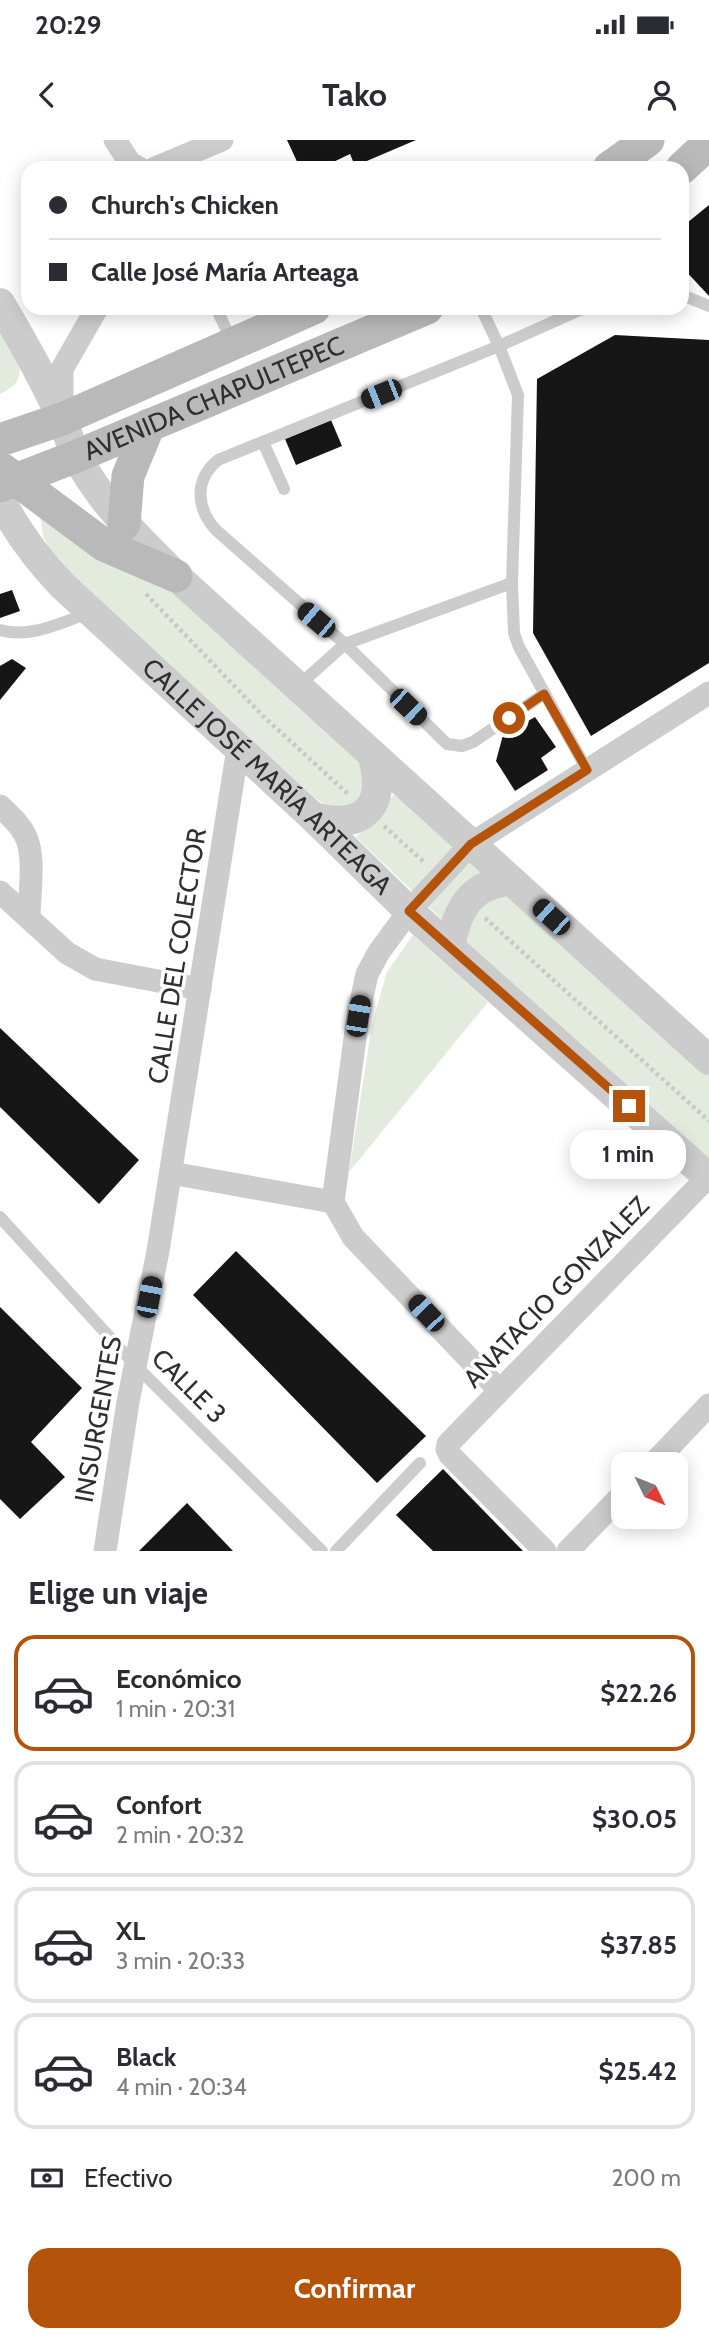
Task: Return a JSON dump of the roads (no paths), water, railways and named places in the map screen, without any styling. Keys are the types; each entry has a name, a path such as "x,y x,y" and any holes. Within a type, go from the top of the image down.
{"main road":[{"path":"620,161 648,140"},
{"name":"AVENIDA CHAPULTEPEC","path":"0,440 62,419 298,315"},
{"name":"AVENIDA CHAPULTEPEC","path":"4,483 77,456 411,315"},
{"path":"124,524 128,476 149,425"},
{"path":"4,483 104,545 176,576"}],"street":[{"path":"115,140 129,161"},
{"path":"173,161 204,149"},
{"path":"0,303 35,362 77,456 124,524 176,576 709,1060"},
{"path":"62,419 62,369 93,315"},
{"name":"CALLE JOSÉ MARÍA ARTEAGA","path":"4,483 8,533 313,817 409,911 708,1177"},
{"path":"499,1390 353,1237 333,1202 361,992 379,952 409,911 471,844 709,693"},
{"name":"CALLE DEL COLECTOR","path":"171,1173 238,748"},
{"path":"313,817 333,823 352,820 367,811 378,788 378,774 372,754"},
{"path":"0,806 28,841 29,918"},
{"path":"450,947 455,923 467,901 480,890 499,882 512,881"},
{"path":"0,892 67,953 95,969 200,989"},
{"path":"171,1173 333,1202"},
{"name":"INSURGENTES","path":"105,1551 112,1496 171,1173"},
{"name":"ANATACIO GONZALEZ","path":"545,1551 447,1449 449,1441 708,1177"},
{"path":"664,1452 709,1405"},
{"path":"568,1551 611,1506"}],"lane":[{"path":"689,298 709,306"},
{"path":"219,315 233,344"},
{"path":"484,315 517,395 512,583 514,633 519,648 587,770"},
{"path":"544,694 473,742 454,746 440,739 345,644 207,520 200,489 202,481 218,460 499,346 568,315"},
{"path":"263,442 284,489"},
{"path":"298,686 345,644 512,583"},
{"path":"0,630 10,633 44,629 92,612"},
{"name":"CALLE 3","path":"0,1217 136,1366 322,1551"},
{"path":"336,1551 420,1463"}]}
